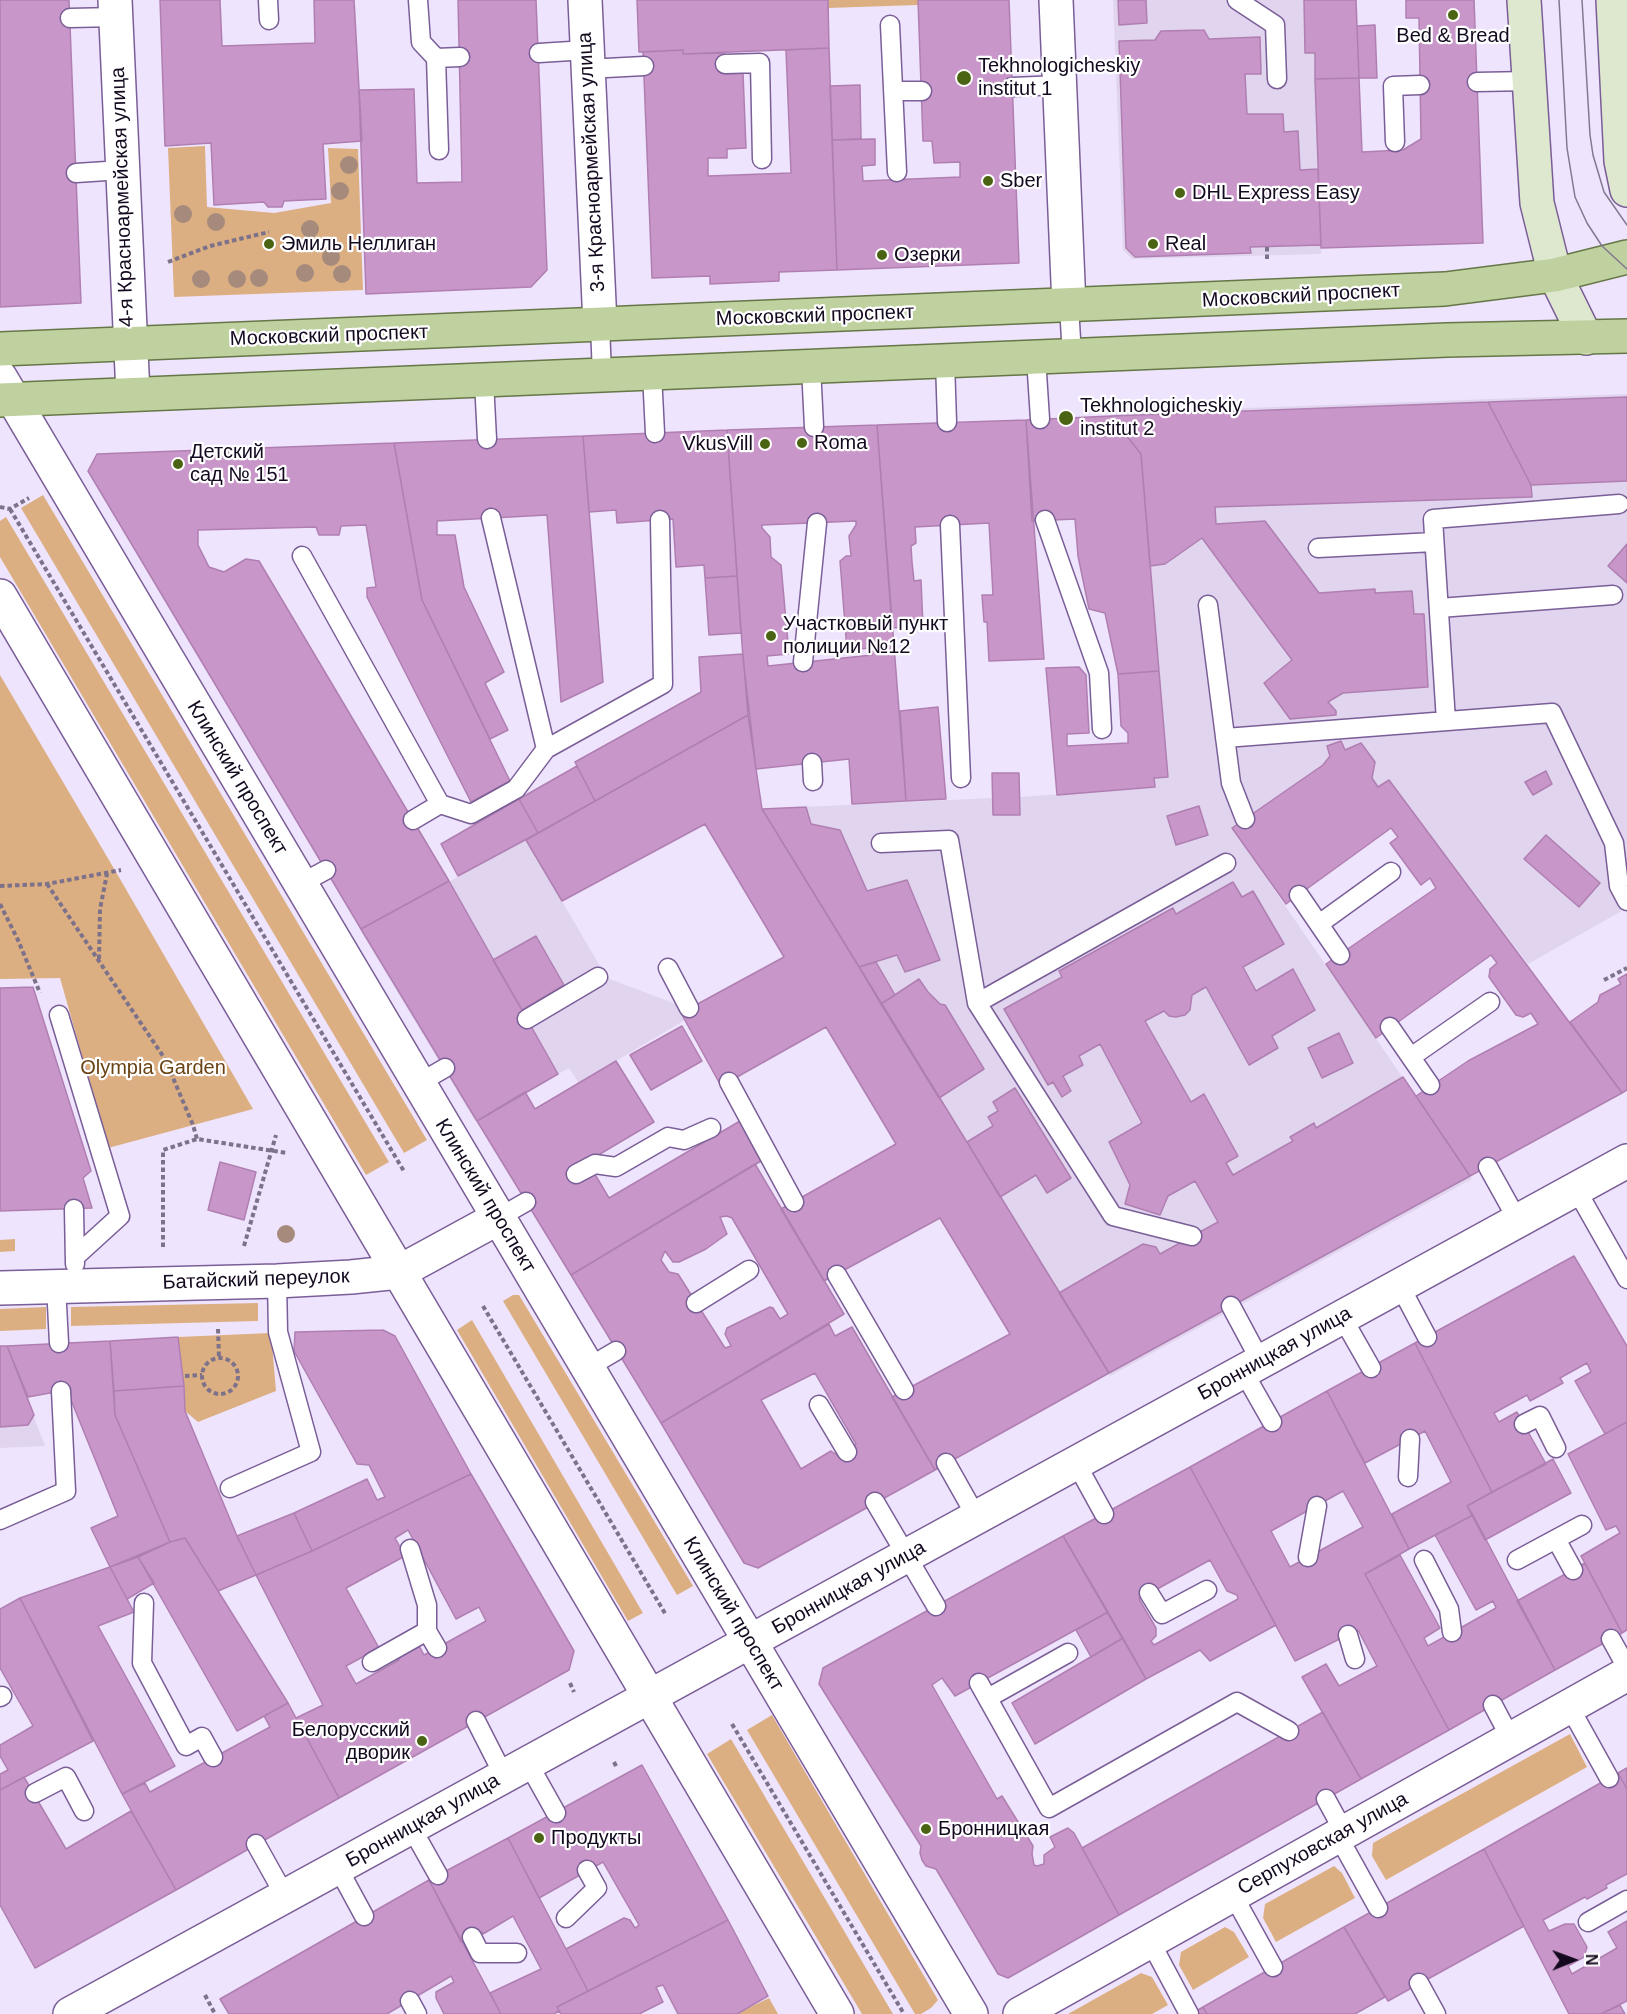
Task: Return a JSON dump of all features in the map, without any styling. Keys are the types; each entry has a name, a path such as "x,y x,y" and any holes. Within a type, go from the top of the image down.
{"main road":[{"path":"1524,0 1537,203 1555,275 1586,338"},
{"path":"1614,0 1621,161 1627,190"},
{"name":"Московский проспект","path":"0,349 1445,289 1555,275 1627,256"},
{"path":"4,392 133,394 1447,340 1627,336"}],"street":[{"name":"3-я Красноармейская улица","path":"585,0 600,324"},
{"path":"1056,0 1069,306"},
{"name":"4-я Красноармейская улица","path":"115,8 133,394"},
{"name":"Клинский проспект","path":"4,392 313,877 512,1210 587,1368 971,2014"},
{"path":"0,596 837,2014"},
{"name":"Бронницкая улица","path":"70,2014 1627,1161"},
{"name":"Батайский переулок","path":"0,1287 69,1276 277,1281 399,1272 512,1210"},
{"name":"Серпуховская улица","path":"1020,2014 1627,1674"}],"lane":[{"path":"268,0 269,20"},
{"path":"418,0 421,42 436,58 439,150"},
{"path":"1237,0 1275,25 1276,79"},
{"path":"70,18 115,8"},
{"path":"890,25 897,172"},
{"path":"538,52 644,66"},
{"path":"436,58 460,57"},
{"path":"724,64 759,63 762,159"},
{"path":"1477,82 1528,81"},
{"path":"1012,87 1060,85"},
{"path":"1395,142 1393,86 1420,85"},
{"path":"893,91 922,91"},
{"path":"76,173 122,170"},
{"path":"1069,306 1072,356"},
{"path":"600,324 602,376"},
{"path":"1036,358 1040,419"},
{"path":"945,362 947,422"},
{"path":"811,367 814,427"},
{"path":"652,374 655,433"},
{"path":"484,381 487,439"},
{"path":"1446,721 1432,519 1619,504"},
{"path":"491,518 546,749"},
{"path":"302,556 440,804 471,814 516,789 546,749 663,684 660,520"},
{"path":"1045,520 1099,673 1102,729"},
{"path":"803,662 817,523"},
{"path":"950,525 961,778"},
{"path":"1318,548 1434,542"},
{"path":"1439,608 1613,595"},
{"path":"1208,605 1231,783 1245,819"},
{"path":"1225,738 1552,714 1620,840 1619,886 1627,901"},
{"path":"413,820 440,804"},
{"path":"881,843 949,840 977,1002 1113,1216 1192,1236"},
{"path":"977,1002 1226,862"},
{"path":"1318,924 1391,872"},
{"path":"1299,895 1340,955"},
{"path":"668,968 689,1008"},
{"path":"527,1019 598,977"},
{"path":"1411,1057 1490,1002"},
{"path":"59,1015 120,1216 69,1276"},
{"path":"1390,1027 1430,1085"},
{"path":"729,1082 794,1202"},
{"path":"576,1174 596,1164 616,1167 668,1137 684,1140 711,1128"},
{"path":"1488,1167 1518,1221"},
{"path":"1576,1189 1627,1279"},
{"path":"58,1343 69,1276 74,1209"},
{"path":"696,1303 749,1270"},
{"path":"837,1275 904,1390"},
{"path":"230,1488 311,1452 279,1332 277,1281"},
{"path":"1400,1286 1427,1337"},
{"path":"1231,1306 1272,1422"},
{"path":"1342,1317 1371,1368"},
{"path":"587,1368 616,1351"},
{"path":"0,1520 66,1491 61,1392"},
{"path":"819,1405 847,1452"},
{"path":"1524,1424 1539,1416 1556,1448"},
{"path":"1408,1477 1410,1439"},
{"path":"946,1463 977,1518"},
{"path":"1076,1463 1104,1514"},
{"path":"875,1502 936,1606"},
{"path":"1308,1557 1317,1506"},
{"path":"1517,1560 1582,1525"},
{"path":"1556,1539 1573,1570"},
{"path":"410,1549 427,1605 428,1631 437,1648"},
{"path":"1424,1560 1449,1609 1452,1632"},
{"path":"1149,1593 1162,1614 1207,1590"},
{"path":"144,1603 142,1663 186,1746 202,1737 213,1757"},
{"path":"372,1662 428,1631"},
{"path":"1348,1635 1355,1659"},
{"path":"1611,1639 1627,1668"},
{"path":"1068,1653 983,1691 1049,1808 1237,1702 1288,1731"},
{"path":"1493,1705 1511,1738"},
{"path":"1569,1706 1609,1778"},
{"path":"476,1721 516,1770 556,1813"},
{"path":"35,1793 66,1777 84,1811"},
{"path":"1326,1799 1378,1908"},
{"path":"411,1827 438,1875"},
{"path":"256,1844 285,1896"},
{"path":"338,1868 364,1916"},
{"path":"566,1918 597,1888 587,1870"},
{"path":"1233,1894 1273,1967"},
{"path":"1588,1922 1627,1899"},
{"path":"472,1937 480,1953 517,1953"},
{"path":"1150,1941 1189,2014"},
{"path":"1419,1983 1436,2014"}],"path":[{"path":"168,262 210,246 269,232"},
{"path":"1267,247 1268,264"},
{"path":"0,507 10,509 405,1173"},
{"path":"0,886 47,884 107,874 126,867"},
{"path":"99,961 100,909 107,874"},
{"path":"47,884 165,1059 197,1139"},
{"path":"0,904 38,986 47,1014 59,1015"},
{"path":"1604,980 1627,968"},
{"path":"242,1252 278,1131"},
{"path":"163,1255 163,1150 197,1139 290,1153"},
{"path":"483,1306 666,1615"},
{"path":"218,1329 219,1358"},
{"path":"219,1358 227,1359 236,1367 238,1378 233,1389 228,1392 215,1393 206,1387 202,1375 210,1361 219,1358"},
{"path":"185,1376 202,1375"},
{"path":"570,1683 574,1692"},
{"path":"732,1724 903,2014"},
{"path":"614,1762 617,1768"},
{"path":"205,1995 215,2014"}],"shaded area":[{"path":"1113,0 1356,0 1359,78 1315,80 1321,254 1132,259 1123,250"},
{"path":"1627,394 1627,908 1528,964 1389,780 1378,787 1372,778 1375,762 1361,744 1345,750 1341,741 1327,746 1330,756 1323,765 1232,828 1472,1179 1110,1376 762,809 993,798 993,815 1020,815 1020,797 1154,787 1154,778 1168,777 1141,454 1111,413"},
{"path":"526,840 607,978 676,1004 685,1020 579,1083 569,1068 475,1121 360,930"},
{"path":"0,1346 7,1346 45,1446 0,1448"}],"green space":[{"path":"828,0 918,0 918,5 828,8"},
{"path":"205,146 207,207 274,213 331,203 328,148 358,149 363,290 174,297 168,148"},
{"path":"43,495 427,1140 404,1153 21,508"},
{"path":"6,517 389,1162 366,1175 0,557 0,521"},
{"name":"Olympia Garden","path":"0,675 253,1109 108,1148 60,978 0,979"},
{"path":"15,1239 15,1251 0,1252 0,1240"},
{"path":"513,1295 519,1295 693,1586 677,1595 503,1301"},
{"path":"258,1303 258,1321 71,1326 71,1307"},
{"path":"46,1307 46,1329 0,1331 0,1309"},
{"path":"472,1320 643,1613 628,1621 457,1330"},
{"path":"271,1333 276,1391 198,1422 185,1411 178,1337"},
{"path":"772,1715 938,2000 921,2014 915,2014 747,1730"},
{"path":"1570,1734 1587,1767 1386,1880 1372,1856 1373,1843"},
{"path":"731,1739 893,2014 862,2014 707,1754"},
{"path":"1334,1866 1342,1873 1355,1898 1276,1942 1263,1918 1265,1904"},
{"path":"1225,1927 1234,1932 1249,1957 1193,1990 1179,1965 1181,1952"},
{"path":"1141,1973 1152,1977 1168,2005 1152,2014 1068,2014"},
{"path":"769,1998 778,2014 736,2014"}],"building":[{"path":"0,0 69,0 81,303 0,307"},
{"path":"160,0 220,0 222,46 315,43 314,0 354,0 362,141 323,144 326,199 284,201 282,207 268,207 264,202 214,205 211,143 165,146"},
{"path":"458,0 536,0 547,270 531,287 366,294 359,90 414,89 417,183 462,182"},
{"path":"637,0 828,0 829,48 683,54 683,50 639,52"},
{"path":"918,0 1009,0 1019,263 837,270 832,140 875,139 875,165 862,166 863,181 960,177 960,162 934,163 932,141 923,141"},
{"path":"1118,0 1146,0 1147,23 1119,25"},
{"path":"1304,0 1356,0 1359,78 1315,79 1315,53 1305,53"},
{"path":"1406,0 1474,0 1483,243 1321,248 1315,79 1359,78 1362,152 1403,150 1421,139 1419,18 1406,18"},
{"path":"1375,25 1377,78 1359,78 1357,26"},
{"path":"1204,30 1209,39 1260,37 1261,74 1245,74 1247,114 1283,114 1284,132 1298,131 1300,170 1318,169 1321,245 1250,247 1251,253 1135,257 1126,248 1119,41 1155,40 1161,31"},
{"path":"829,48 837,270 779,272 779,281 710,284 710,276 652,278 643,52 683,50 683,54 724,53 725,74 743,73 746,148 727,149 727,158 708,158 708,176 791,173 786,50"},
{"path":"860,85 861,139 832,140 830,86"},
{"path":"1627,397 1627,481 1531,485 1488,402"},
{"path":"1488,402 1531,485 1532,497 1215,507 1216,524 1265,521 1319,593 1375,589 1375,593 1412,591 1414,614 1424,614 1428,687 1343,693 1328,702 1336,711 1336,715 1290,719 1264,683 1292,660 1202,538 1165,564 1150,566 1141,454 1111,416"},
{"path":"1111,416 1141,454 1159,671 1118,674 1105,613 1089,609 1078,556 1075,519 1032,521 1026,420"},
{"path":"1026,420 1044,659 989,661 987,622 984,622 982,595 993,595 989,523 915,527 916,543 911,546 912,562 914,581 921,580 923,626 892,628 877,425"},
{"path":"877,425 906,801 852,804 849,759 756,769 743,658 727,430","holes":["856,521 849,536 851,556 846,556 840,561 847,650 871,648 872,655 768,666 767,656 789,654 781,565 771,557 770,537 762,525"]},
{"path":"727,430 737,576 705,578 704,565 676,567 673,519 617,523 616,510 589,512 583,436"},
{"path":"583,436 603,682 561,702 547,515 437,521 437,535 455,535 464,587 504,672 485,683 508,730 490,739 422,600 394,443"},
{"path":"394,443 422,600 510,781 471,802 367,597 367,588 376,587 366,525 341,526 339,535 319,535 316,527 198,530 198,545 209,567 224,572 246,559 259,561 449,881 361,929 88,471 97,454"},
{"path":"1627,544 1627,583 1608,566"},
{"path":"737,576 741,633 709,635 705,578"},
{"path":"743,654 748,715 595,801 575,762 701,692 699,657"},
{"path":"1079,667 1086,675 1089,733 1067,734 1067,746 1128,743 1128,733 1121,726 1118,674 1159,671 1168,777 1154,778 1155,787 1057,795 1046,668"},
{"path":"938,707 946,799 906,801 900,711"},
{"path":"748,715 762,809 1109,1373 935,1470 892,1397 1010,1334 940,1218 824,1281 781,1209 896,1144 826,1027 721,1086 681,1013 784,957 705,824 562,901 526,840"},
{"path":"1341,741 1345,750 1361,743 1375,762 1372,778 1378,787 1389,780 1622,1093 1470,1176 1416,1096 1468,1061 1538,1024 1531,1013 1523,1017 1516,1015 1489,977 1490,969 1497,963 1491,955 1376,1038 1326,964 1436,888 1430,878 1421,885 1390,843 1398,837 1391,828 1286,904 1232,828 1323,765 1330,756 1327,746"},
{"path":"577,766 595,801 538,833 519,799"},
{"path":"1546,771 1552,784 1533,795 1525,782"},
{"path":"992,773 1019,773 1020,815 993,815"},
{"path":"519,799 538,833 458,876 441,844"},
{"path":"1199,806 1208,835 1176,845 1167,816"},
{"path":"806,807 811,824 840,830 867,891 907,880 940,960 905,972 897,955 859,967 762,809"},
{"path":"1546,835 1600,883 1579,907 1524,859"},
{"path":"449,881 558,1074 477,1121 361,929"},
{"path":"1233,882 1242,897 1253,891 1284,944 1243,967 1256,991 1293,969 1315,1010 1272,1036 1278,1048 1249,1065 1206,987 1192,995 1190,1010 1185,1015 1169,1016 1164,1011 1145,1021 1191,1102 1204,1094 1238,1156 1226,1163 1233,1175 1293,1141 1290,1137 1314,1123 1316,1128 1403,1077 1470,1176 1109,1373 1059,1293 1143,1244 1156,1247 1160,1254 1218,1222 1195,1181 1168,1196 1160,1215 1125,1204 1130,1185 1109,1142 1142,1123 1100,1044 1079,1056 1083,1065 1063,1076 1071,1091 1062,1097 1053,1082 1048,1085 1004,1009 1062,977 1059,971 1173,908 1176,914"},
{"path":"536,936 564,985 522,1010 493,960"},
{"path":"876,962 895,995 881,1004 859,967"},
{"path":"1627,974 1627,1090 1622,1093 1570,1022 1598,1002 1600,995 1621,984 1618,979"},
{"path":"919,979 940,1004 945,1005 984,1069 939,1098 881,1004"},
{"path":"33,987 91,1171 83,1178 92,1208 0,1211 0,988"},
{"path":"682,1026 702,1061 651,1090 630,1055"},
{"path":"1339,1033 1353,1063 1322,1078 1308,1048"},
{"path":"616,1061 654,1122 573,1170 593,1171 609,1198 740,1121 761,1161 571,1275 477,1121 525,1092 535,1109"},
{"path":"1015,1088 1071,1178 1047,1193 1036,1175 1000,1197 967,1142 993,1126 988,1117 998,1111 993,1102"},
{"path":"220,1162 256,1172 244,1220 208,1210"},
{"path":"755,1164 844,1314 661,1423 571,1275","holes":["720,1217 732,1218 788,1314 780,1319 770,1307 727,1328 725,1334 731,1346 725,1348 678,1274 669,1272 661,1260 665,1251 673,1262 679,1262 706,1249 727,1234"]},
{"path":"1574,1256 1627,1346 1627,1422 1605,1434 1575,1381 1591,1372 1587,1363 1560,1378 1563,1383 1530,1401 1527,1395 1494,1413 1499,1422 1517,1412 1546,1464 1492,1492 1415,1343"},
{"path":"829,1324 835,1336 852,1327 935,1470 758,1568 744,1563 661,1423","holes":["815,1373 856,1444 840,1457 831,1451 801,1469 761,1400"]},
{"path":"383,1330 395,1336 471,1474 312,1551 294,1513 367,1479 377,1500 385,1497 369,1465 357,1464 294,1351 295,1332"},
{"path":"178,1337 184,1386 114,1391 110,1341"},
{"path":"110,1341 115,1415 170,1542 110,1567 91,1528 118,1516 71,1400 61,1391 28,1397 7,1346"},
{"path":"1415,1343 1492,1492 1467,1506 1473,1515 1409,1549 1392,1514 1451,1482 1425,1431 1365,1463 1327,1391"},
{"path":"0,1346 7,1346 34,1415 28,1425 0,1427"},
{"path":"184,1386 185,1411 237,1536 256,1575 218,1591 185,1538 170,1542 115,1415 114,1391"},
{"path":"1327,1391 1409,1549 1365,1574 1449,1730 1361,1779 1302,1677 1326,1664 1339,1686 1377,1666 1358,1630 1295,1661 1190,1467","holes":["1343,1491 1363,1527 1290,1567 1271,1531"]},
{"path":"1627,1422 1627,1630 1622,1633 1581,1556 1620,1533 1616,1526 1606,1530 1568,1454"},
{"path":"1553,1459 1571,1493 1485,1540 1467,1506"},
{"path":"1190,1467 1276,1625 1210,1661 1200,1650 1146,1679 1063,1536","holes":["1210,1560 1227,1591 1237,1595 1238,1599 1154,1645 1151,1641 1156,1636 1156,1628 1139,1599"]},
{"path":"471,1474 574,1651 569,1670 339,1798 296,1718 323,1705 256,1575 312,1551","holes":["408,1530 456,1619 479,1607 486,1621 424,1655 417,1642 396,1654 399,1660 356,1684 346,1666 379,1648 346,1588 405,1556 395,1538"]},
{"path":"294,1513 312,1551 256,1575 237,1536"},
{"path":"1473,1515 1555,1670 1449,1730 1365,1574 1400,1555 1440,1628 1424,1638 1428,1646 1496,1608 1493,1601 1476,1610 1435,1535"},
{"path":"1063,1536 1108,1612 955,1696 942,1678 932,1685 997,1799 1002,1796 1033,1846 1034,1865 1044,1864 1044,1855 1055,1847 1050,1837 1068,1828 1074,1833 1119,1915 1008,1978 998,1974 936,1869 926,1866 922,1860 921,1846 819,1684 823,1668"},
{"path":"185,1538 288,1703 237,1731 138,1557 170,1542"},
{"path":"138,1557 154,1583 127,1599 110,1567"},
{"path":"1585,1563 1622,1633 1555,1670 1517,1601"},
{"path":"110,1567 134,1612 98,1626 175,1766 122,1794 20,1598"},
{"path":"20,1598 93,1741 0,1790 0,1774 8,1770 0,1756 0,1745 33,1726 0,1668 0,1609"},
{"path":"1108,1612 1123,1638 1091,1657 1076,1630"},
{"path":"1123,1638 1146,1679 1035,1744 1012,1703"},
{"path":"288,1703 339,1798 176,1890 122,1794 145,1783 150,1792 270,1727 264,1716"},
{"path":"1323,1712 1361,1779 1119,1915 1082,1848"},
{"path":"642,1765 728,1920 588,1991 566,1949 624,1918 630,1920 635,1928 639,1925 603,1862 539,1898 508,1838"},
{"path":"1627,1768 1627,1789 1618,1773"},
{"path":"1618,1773 1627,1789 1627,1874 1606,1885 1607,1888 1587,1899 1585,1897 1543,1920 1549,1931 1565,1924 1574,1924 1587,1947 1584,1957 1568,1966 1572,1974 1617,1948 1608,1932 1627,1921 1627,2001 1601,2014 1569,2014 1484,1849"},
{"path":"24,1777 66,1849 131,1811 176,1890 35,1968 0,1905 0,1790"},
{"path":"508,1838 588,1991 557,2007 559,2011 554,2014 501,2014 490,1993 541,1969 513,1916 483,1934 482,1932 461,1942 429,1880"},
{"path":"1484,1849 1524,1926 1388,2001 1344,1927"},
{"path":"429,1880 501,2014 444,2014 436,1998 436,1992 454,1982 451,1976 387,2014 229,2014 220,1999"},
{"path":"728,1920 768,1996 737,2014 678,2014 663,1985 656,1987 663,2002 639,2014 561,2014 559,2011 557,2007"},
{"path":"1344,1927 1385,1997 1355,2014 1207,2014 1203,2007"},
{"path":"1620,2005 1625,2014 1601,2014"},
{"path":"1203,2007 1207,2014 1190,2014 1198,2010"}],"tram line":[{"path":"1559,0 1567,148 1575,197 1587,223 1602,246 1627,269"},
{"path":"1582,0 1593,155 1604,192 1627,225"}],"place":[{"name":"Bed & Bread","path":"1453,15"},
{"name":"Tekhnologicheskiy institut 1","path":"964,78"},
{"name":"Sber","path":"988,181"},
{"name":"DHL Express Easy","path":"1180,193"},
{"name":"Эмиль Неллиган","path":"269,244"},
{"name":"Real","path":"1153,244"},
{"name":"Озерки","path":"882,255"},
{"name":"Tekhnologicheskiy institut 2","path":"1066,418"},
{"name":"Roma","path":"802,443"},
{"name":"VkusVill","path":"765,444"},
{"name":"Детский сад № 151","path":"178,464"},
{"name":"Участковый пункт полиции №12","path":"771,636"},
{"name":"Белорусский дворик","path":"422,1741"},
{"name":"Бронницкая","path":"926,1829"},
{"name":"Продукты","path":"539,1838"}]}
